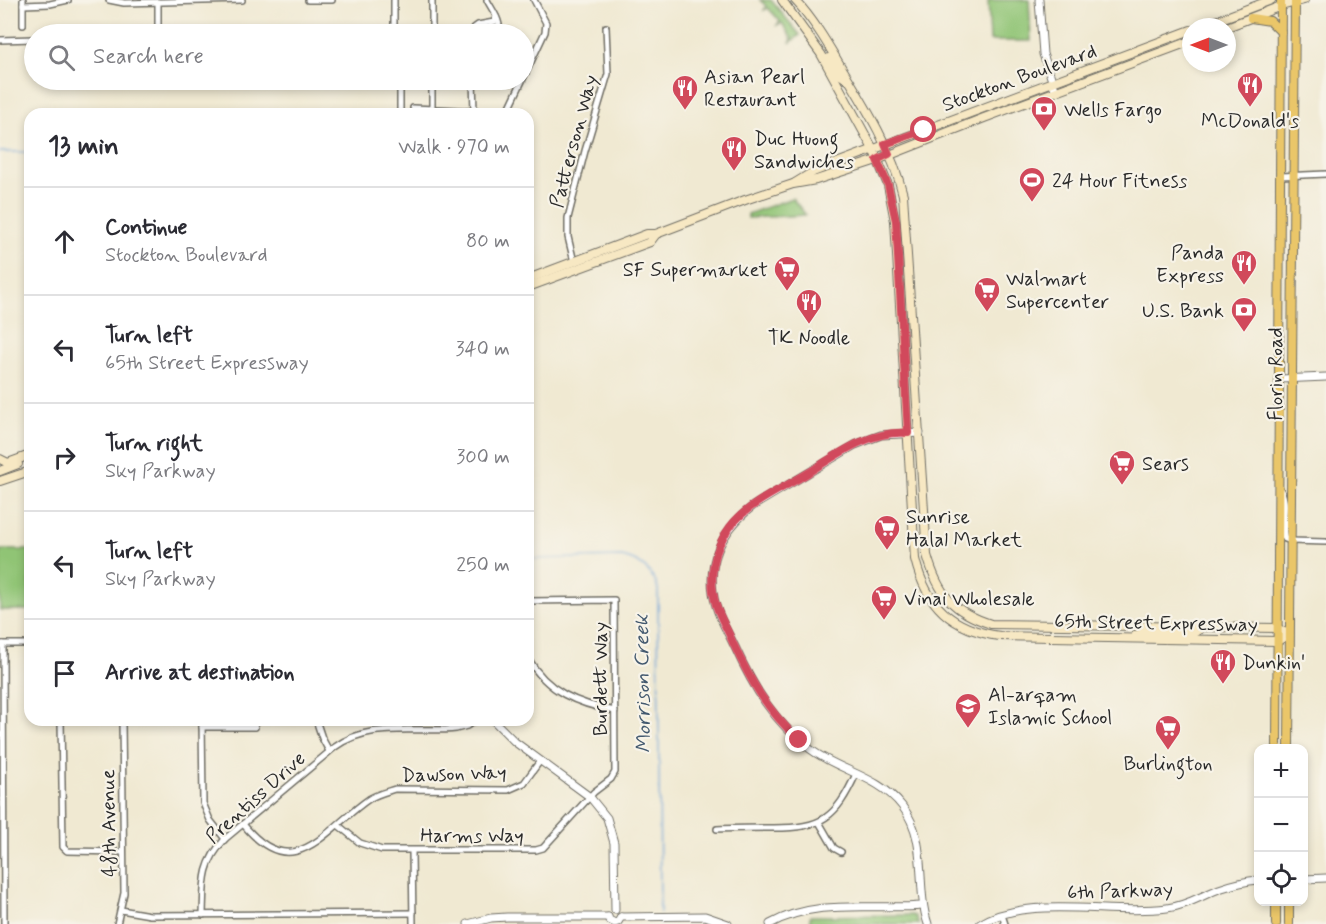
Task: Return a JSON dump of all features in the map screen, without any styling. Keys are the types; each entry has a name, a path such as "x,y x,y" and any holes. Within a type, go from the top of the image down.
{"main road":[{"name":"65th Street Expressway","path":"782,0 809,34 873,149 888,185 896,221 915,559 921,579 933,601 954,621 981,633 1006,636 1277,641 1289,635"},
{"path":"787,0 792,5 799,1"},
{"path":"1224,18 1271,0"},
{"path":"1236,24 1281,3 1304,0"},
{"name":"65th Street Expressway","path":"799,1 851,83 885,144 898,174 904,199 927,555 933,576 941,591 952,604 975,619 991,624 1277,628 1289,635"},
{"name":"Florin Road","path":"1289,744 1295,2"},
{"name":"Florin Road","path":"1276,744 1281,3"},
{"path":"1251,18 1270,21 1281,32"},
{"name":"Stockton Boulevard","path":"793,184 813,171 1182,33"},
{"path":"809,34 820,42 839,74 851,83"},
{"name":"Stockton Boulevard","path":"534,281 569,268 574,262 647,234 656,234 793,184 816,180 877,160 1182,44"},
{"name":"Stockton Boulevard","path":"534,283 650,242 656,234"},
{"path":"897,240 901,252 903,279 904,282 910,282"},
{"path":"900,291 904,293 906,320 913,330"},
{"path":"0,459 8,463 24,459"},
{"path":"0,471 24,460"},
{"path":"0,481 24,473"},
{"path":"1061,637 1080,626"},
{"path":"1079,637 1095,626"},
{"path":"1129,638 1140,633 1161,633 1170,627"},
{"path":"1165,639 1168,635 1193,633 1203,627"},
{"path":"1276,906 1276,924"},
{"path":"1289,906 1289,924"}],"street":[{"path":"23,25 23,2 50,4 67,0"},
{"path":"109,0 124,3 242,0"},
{"path":"308,0 332,0"},
{"path":"394,0 395,24"},
{"path":"432,0 432,24"},
{"path":"487,0 498,24"},
{"path":"534,0 546,23 534,55"},
{"path":"1039,0 1042,45 1056,92"},
{"path":"158,2 158,24"},
{"path":"483,24 494,22 496,17"},
{"name":"Patterson Way","path":"574,262 568,237 568,218 608,74 606,27"},
{"path":"0,40 24,39"},
{"path":"400,90 400,108"},
{"path":"432,90 432,108"},
{"path":"473,90 474,108"},
{"path":"510,108 519,90"},
{"path":"1281,176 1326,174"},
{"path":"1280,379 1326,377"},
{"path":"920,433 881,435 855,445 753,506 729,528 722,540 713,564 712,581 716,605 760,697 787,729 809,749 832,764 879,784 908,814 918,839 922,906 928,924"},
{"path":"1279,488 1283,494 1284,536 1291,542 1326,542"},
{"name":"Burdett Way","path":"534,601 614,600 615,772 611,779 590,797"},
{"path":"4,924 1,644 24,644"},
{"path":"534,668 571,700 615,711"},
{"path":"61,726 63,847 67,851 122,852"},
{"name":"48th Avenue","path":"117,924 124,892 122,726"},
{"path":"318,726 329,751"},
{"name":"Prentiss Drive","path":"204,915 206,870 211,856 225,839 329,751 346,739 366,732 456,729 467,726"},
{"path":"499,726 515,742 590,797 607,818 613,837 615,910 621,917"},
{"path":"225,839 210,820 203,803 202,727 255,727"},
{"name":"Dawson Way","path":"243,824 261,844 273,850 298,851 314,844 369,799 395,789 502,790 514,788 524,783 540,761"},
{"path":"717,829 793,828 819,822 840,804 856,774"},
{"name":"Harms Way","path":"338,825 350,837 382,850 541,849 590,797"},
{"path":"819,822 834,848 841,852"},
{"path":"412,851 413,924"},
{"path":"1308,879 1326,878"},
{"name":"6th Parkway","path":"980,924 1015,911 1167,908 1189,902 1224,887 1254,881"},
{"path":"770,924 790,914 813,908 922,906"},
{"path":"121,910 150,915 413,913"},
{"path":"608,917 611,911 615,910"},
{"path":"324,915 324,924"},
{"path":"1002,915 1005,924"},
{"path":"621,917 705,916 728,924"},
{"path":"468,924 491,918 507,917 608,917"},
{"path":"608,917 615,924 621,917"}],"green space":[{"path":"760,0 771,0 800,35 790,43 792,39 782,23 777,25 780,21 768,8 764,10 766,6"},
{"path":"988,0 1029,0 1031,41 990,41"},
{"path":"792,198 806,215 748,218 748,214"},
{"path":"0,550 24,550 24,610 0,610"},
{"path":"912,915 919,924 810,924 810,916"}],"waterway":[{"name":"Morrison Creek","path":"0,152 24,152"},
{"name":"Morrison Creek","path":"534,559 622,557 635,561 645,568 656,583 658,589 660,913"},
{"name":"Morrison Creek","path":"660,918 660,924"}],"place":[{"name":"McDonald's","path":"1250,108"},
{"name":"Asian Pearl Restaurant","path":"685,111"},
{"name":"Wells Fargo","path":"1044,132"},
{"name":"Duc Huong Sandwiches","path":"734,172"},
{"name":"24 Hour Fitness","path":"1032,203"},
{"name":"Panda Express","path":"1244,286"},
{"name":"SF Supermarket","path":"787,292"},
{"name":"Walmart Supercenter","path":"987,313"},
{"name":"TK Noodle","path":"809,325"},
{"name":"U.S. Bank","path":"1244,333"},
{"name":"Sears","path":"1122,486"},
{"name":"Sunrise Halal Market","path":"887,551"},
{"name":"Vinai Wholesale","path":"884,621"},
{"name":"Dunkin'","path":"1223,685"},
{"name":"Al-arqam Islamic School","path":"968,729"},
{"name":"Burlington","path":"1168,751"}],"route":[{"path":"799,740 768,708 746,671 717,610 713,593 713,564 729,528 753,506 867,439 894,433 908,433 896,221 888,185 882,166 877,160 889,154 885,144 924,130"}]}
